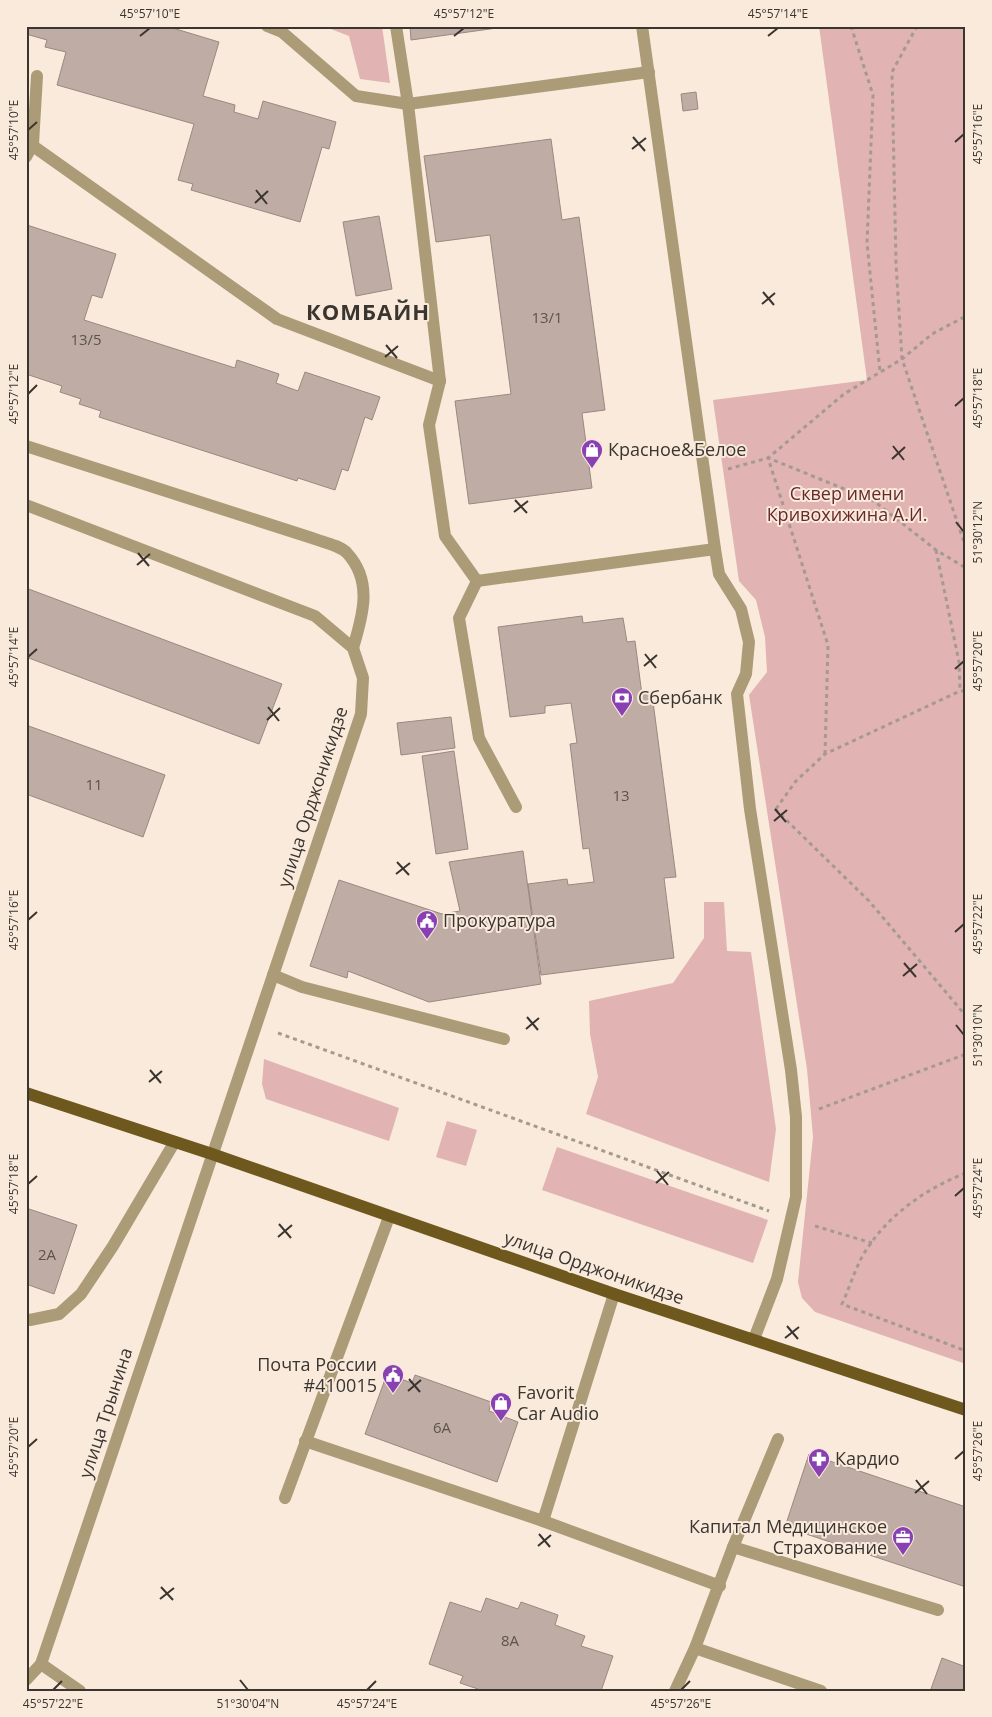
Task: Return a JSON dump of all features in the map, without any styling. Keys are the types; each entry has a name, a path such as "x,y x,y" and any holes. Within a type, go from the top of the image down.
{"main road":[{"name":"улица Орджоникидзе","path":"26,1093 212,1154 614,1294 966,1410"}],"street":[{"path":"267,26 282,32 356,96 408,104 649,72"},
{"path":"396,26 408,104 440,381 429,425 445,536 477,581"},
{"path":"642,26 715,549 720,574 741,609 749,642 746,674 737,694 750,809 791,1070 796,1117 796,1197 777,1279 754,1339"},
{"path":"26,157 30,142 37,76"},
{"path":"30,142 277,319 440,381"},
{"path":"26,446 312,538 347,552 362,580 364,609 353,648 315,616 26,505"},
{"path":"477,581 715,549"},
{"path":"477,581 459,618 476,720 480,738 516,807"},
{"name":"улица Орджоникидзе","path":"212,1154 360,714 363,678 353,648"},
{"path":"273,975 302,987 504,1039"},
{"path":"26,1319 30,1320 59,1314 81,1294 113,1246 174,1143"},
{"name":"улица Трынина","path":"26,1680 41,1664 212,1154"},
{"path":"285,1498 388,1216"},
{"path":"543,1522 614,1294"},
{"path":"675,1691 695,1648 720,1586 733,1547 778,1439"},
{"path":"305,1441 543,1522 720,1586"},
{"path":"733,1547 938,1610"},
{"path":"695,1648 820,1691"},
{"path":"41,1664 76,1690"}],"path":[{"path":"851,26 873,95 867,243 880,372"},
{"path":"917,26 892,72 896,264 902,359 966,548"},
{"path":"722,471 768,458 844,394 902,359 932,334 966,316"},
{"path":"768,458 874,501 936,550 966,568"},
{"path":"768,458 828,646 825,754"},
{"path":"936,550 959,662 960,691"},
{"path":"776,809 796,781 825,754 960,691 966,691"},
{"path":"750,809 776,809 869,901 966,1016"},
{"path":"256,1026 791,1219 872,1243"},
{"path":"796,1117 966,1054"},
{"path":"966,1173 924,1193 897,1215 862,1257 842,1304 966,1351"}],"green space":[{"path":"323,26 382,26 390,83 360,79 349,36"},
{"name":"Сквер имени Кривохижина А.И.","path":"819,26 966,26 966,1364 815,1312 802,1298 798,1282 813,1137 807,1069 749,695 767,672 765,637 756,600 739,581 713,400 867,380"},
{"path":"704,902 724,902 727,951 751,952 776,1129 769,1182 586,1114 598,1077 590,1034 589,1001 673,983 704,938"},
{"path":"264,1059 399,1108 389,1141 266,1099 262,1084"},
{"path":"447,1121 477,1130 466,1166 436,1157"},
{"path":"557,1147 768,1220 753,1263 542,1190"}],"building":[{"path":"26,26 166,26 219,42 203,96 235,105 234,112 258,119 263,101 336,122 329,149 322,147 300,222 191,190 193,184 178,180 194,124 57,85 66,52 45,47 47,40 26,34"},
{"path":"410,26 504,26 504,27 411,40"},
{"path":"696,92 698,109 683,111 681,94"},
{"path":"551,139 562,220 579,217 605,410 582,413 592,488 469,504 455,401 511,394 490,235 436,242 424,156"},
{"path":"379,216 392,289 356,296 343,222"},
{"path":"27,225 116,254 102,298 92,295 84,320 235,368 237,360 279,374 276,383 298,391 305,372 380,397 372,420 365,417 348,471 342,469 335,490 298,478 297,481 99,417 101,411 79,404 81,399 60,392 62,386 26,374"},
{"path":"26,588 282,684 259,744 26,657"},
{"path":"582,616 583,623 623,618 627,642 635,641 642,695 652,694 676,877 664,878 674,958 541,975 528,884 567,879 568,885 594,882 589,848 583,849 570,744 577,743 571,703 545,706 545,713 510,717 498,627"},
{"path":"451,717 455,748 401,755 397,723"},
{"path":"26,725 165,775 143,837 26,794"},
{"path":"454,751 468,849 436,854 422,756"},
{"name":"Прокуратура","path":"523,851 541,984 429,1002 348,971 347,978 310,966 339,880 442,914 460,911 449,862"},
{"path":"26,1208 77,1225 54,1294 26,1284"},
{"path":"387,1374 412,1383 415,1375 491,1402 489,1411 518,1422 497,1482 365,1434"},
{"path":"809,1454 966,1507 966,1587 785,1527"},
{"path":"486,1598 518,1609 521,1602 558,1615 555,1625 585,1636 581,1646 613,1656 601,1691 484,1691 460,1683 463,1676 429,1664 450,1602 481,1612"},
{"path":"942,1658 966,1667 966,1691 937,1691 931,1689"}],"place":[{"name":"Красное&Белое","path":"592,469"},
{"name":"Сбербанк","path":"622,717"},
{"name":"Прокуратура","path":"427,940"},
{"name":"Почта России #410015","path":"393,1394"},
{"name":"Favorit Car Audio","path":"501,1422"},
{"name":"Кардио","path":"819,1478"},
{"name":"Капитал Медицинское Страхование","path":"903,1556"}],"district":[{"name":"КОМБАЙН","path":"368,312"}]}
